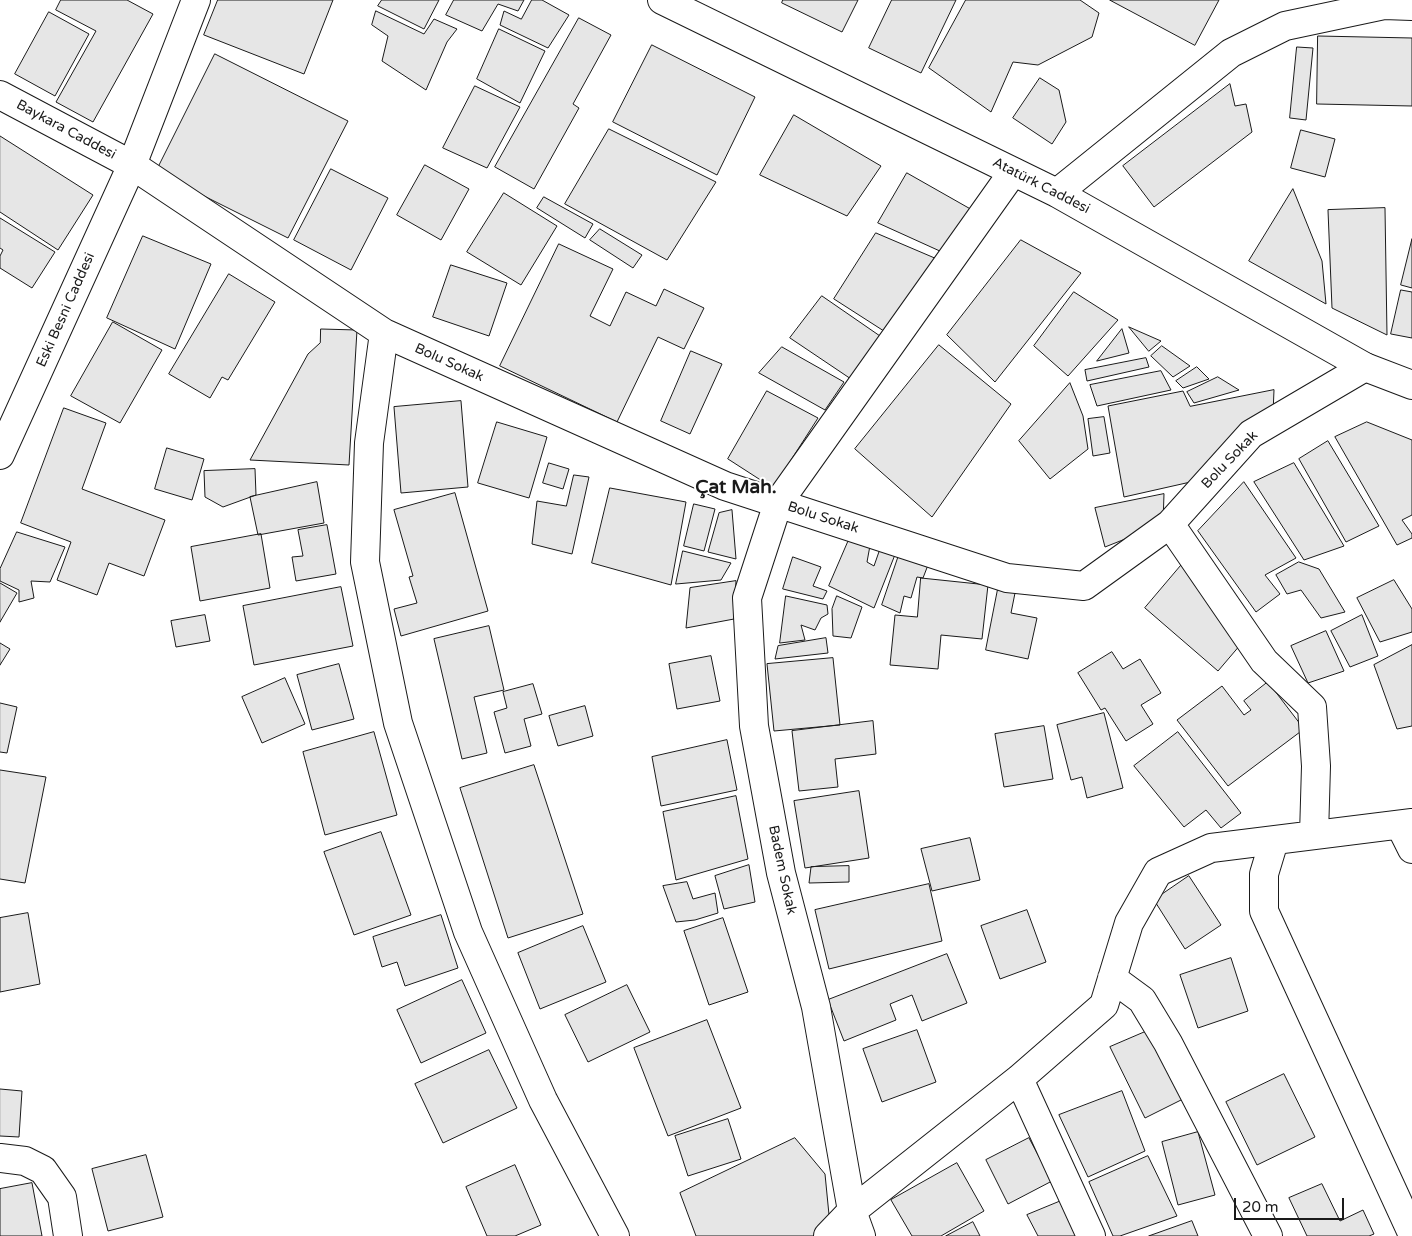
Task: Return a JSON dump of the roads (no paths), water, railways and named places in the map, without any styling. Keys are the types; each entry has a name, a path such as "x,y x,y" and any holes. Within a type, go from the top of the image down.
{"street":[{"name":"Eski Besni Caddesi","path":"0,455 132,165 196,0"},
{"name":"Atatürk Caddesi","path":"662,0 1057,193 1365,367 1412,385"},
{"path":"1355,0 1384,5 1412,6"},
{"path":"1057,193 1232,53 1285,26 1384,5"},
{"name":"Baykara Caddesi","path":"0,95 132,165"},
{"name":"Bolu Sokak","path":"132,165 384,334 725,486 1007,578 1084,586 1170,524 1251,434 1365,367"},
{"name":"Badem Sokak","path":"857,1224 816,1007 781,873 754,726 746,598 778,503 1013,172"},
{"path":"384,334 369,443 365,562 398,723 468,932 543,1100 615,1236"},
{"path":"1170,524 1264,661 1312,707 1316,766 1314,835"},
{"path":"828,1236 857,1224 1104,1005 1129,923 1158,872 1211,848 1406,824 1412,849"},
{"path":"1274,841 1264,874 1264,911 1412,1233"},
{"path":"1112,978 1142,1000 1168,1043 1268,1236"},
{"path":"1019,1079 1091,1236"},
{"path":"0,1158 25,1161 43,1170 62,1197 68,1236"}],"district":[{"name":"Çat Mah.","path":"736,488"}]}
